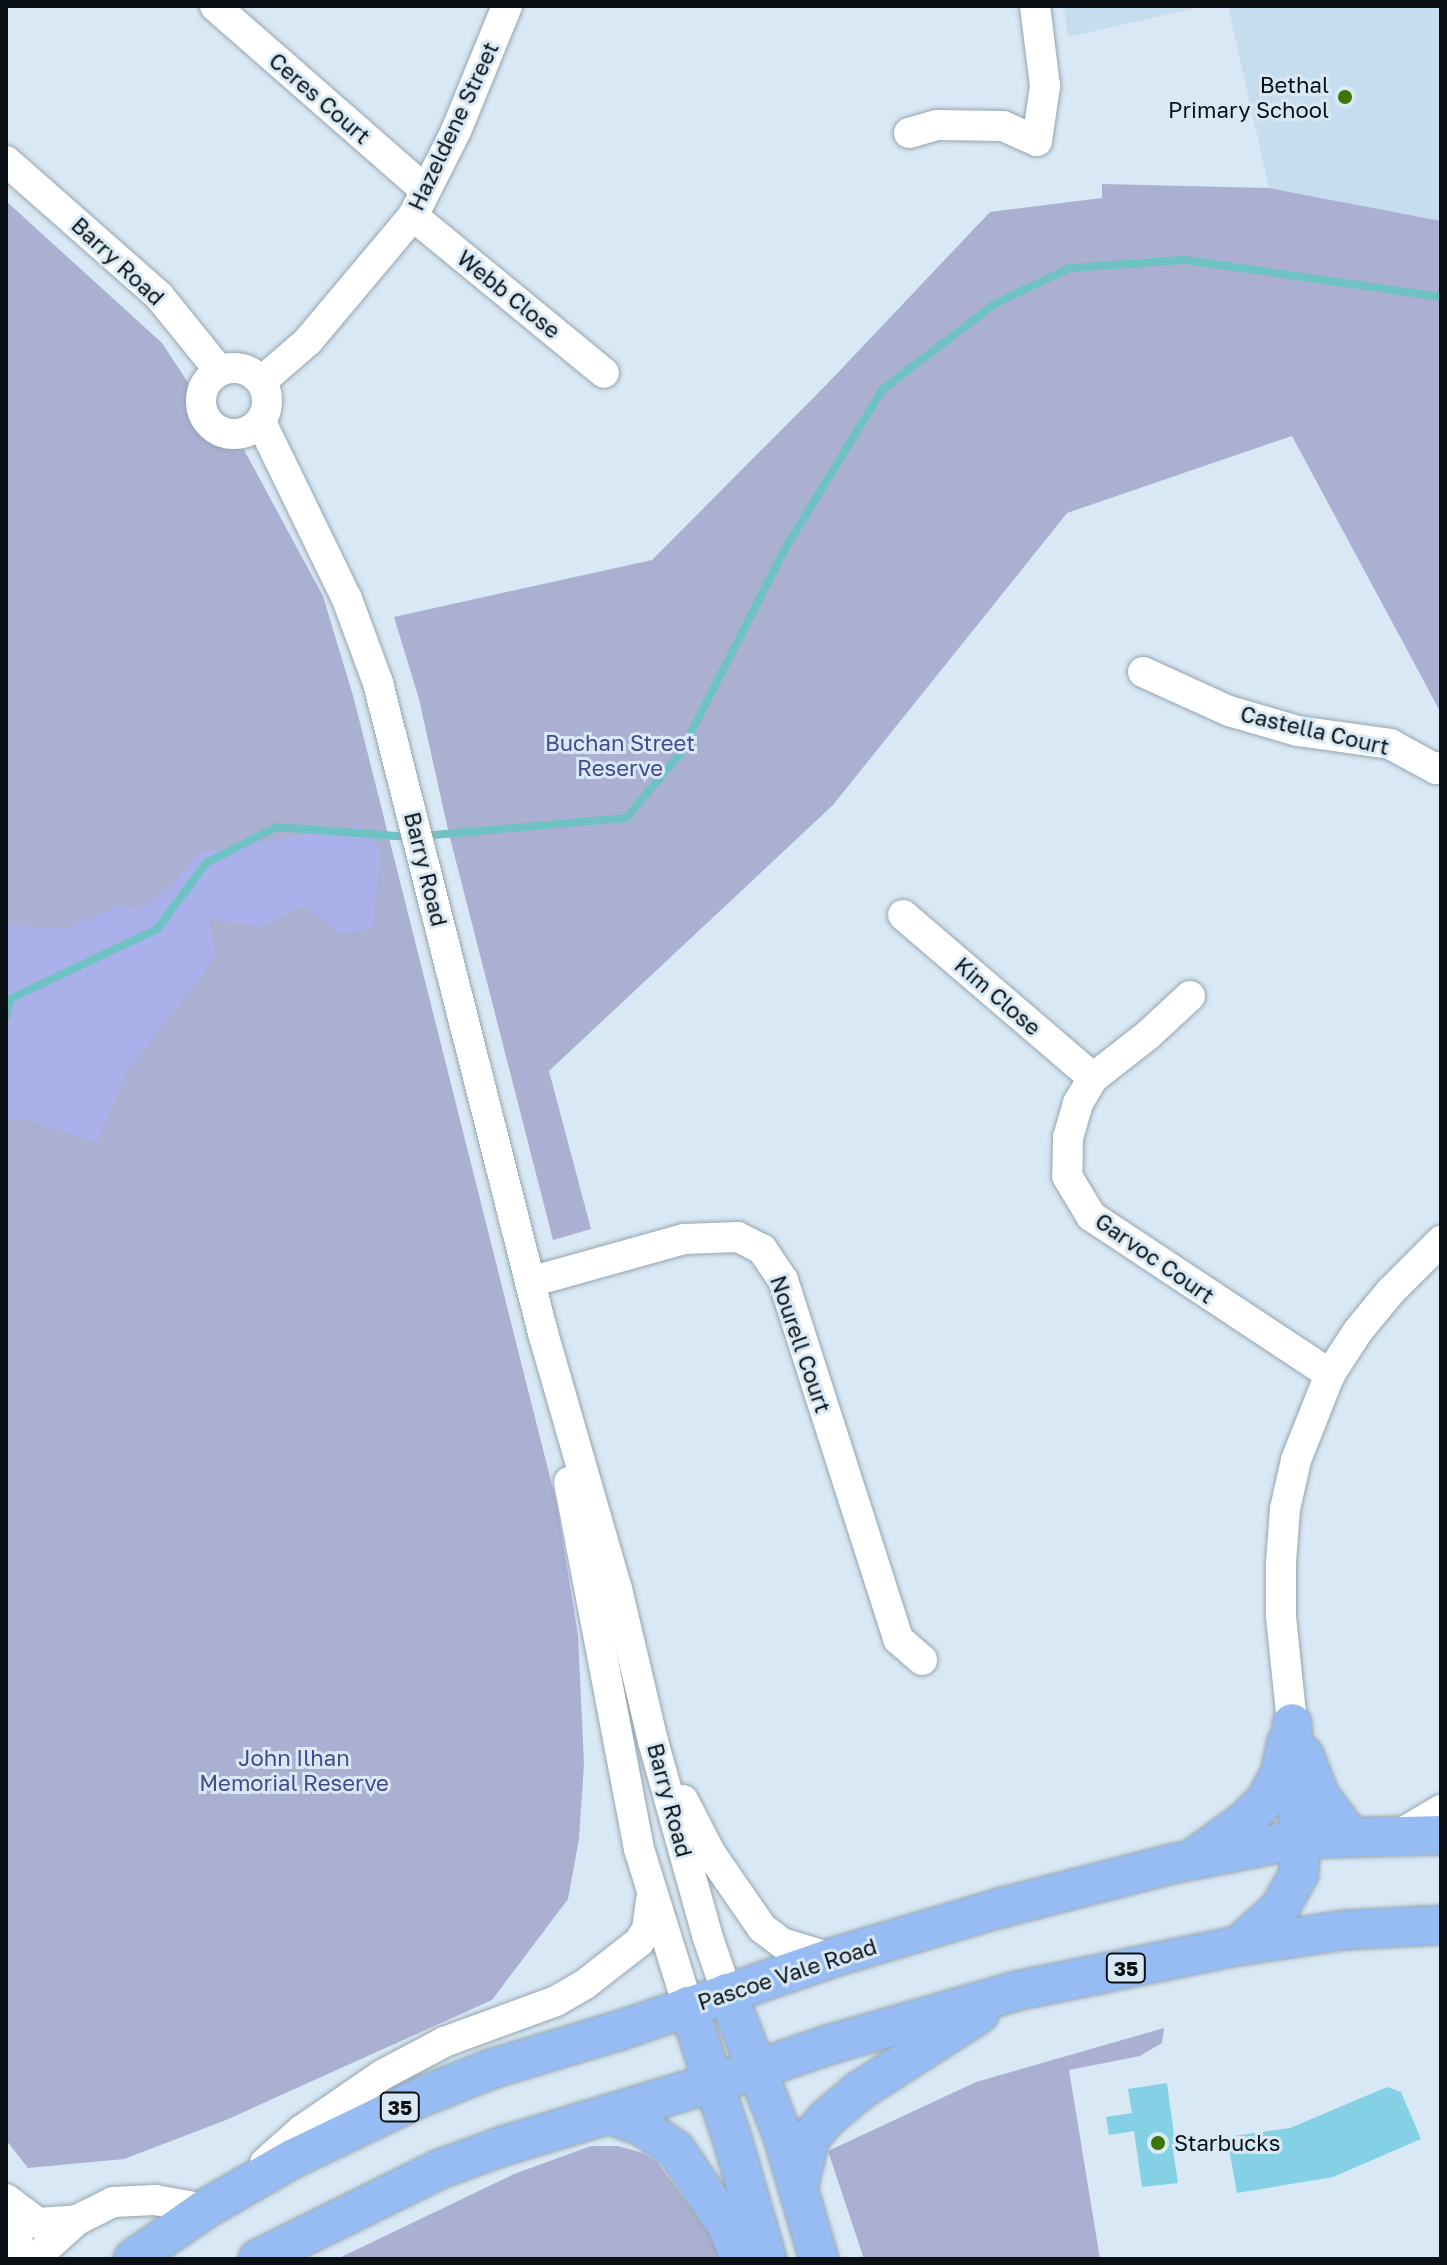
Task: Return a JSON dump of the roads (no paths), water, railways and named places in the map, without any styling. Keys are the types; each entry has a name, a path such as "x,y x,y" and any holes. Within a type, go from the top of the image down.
{"main road":[{"path":"1292,1723 1320,1796 1349,1835"},
{"path":"1238,1946 1280,1908 1292,1892 1299,1874 1300,1839 1292,1723"},
{"path":"1189,1861 1245,1821 1265,1801 1280,1774 1292,1723"},
{"name":"Pascoe Vale Road","path":"133,2259 218,2202 349,2130 423,2096 491,2069 831,1958 1000,1908 1189,1861 1300,1839 1349,1835 1441,1835"},
{"name":"35","path":"258,2259 440,2169 828,2045 1016,1991 1238,1946 1345,1930 1441,1925"},
{"path":"799,2185 810,2138 826,2119 859,2091 1016,1991"},
{"name":"Barry Road","path":"727,1993 799,2185 819,2259"},
{"name":"Barry Road","path":"688,2006 767,2259"},
{"path":"608,2114 643,2127 675,2149 725,2222 741,2259"}],"street":[{"name":"Ceres Court","path":"215,6 419,203"},
{"name":"Hazeldene Street","path":"262,381 308,341 419,203 456,131 507,6"},
{"path":"909,133 937,125 1003,126 1037,141 1045,86 1035,6"},
{"name":"Barry Road","path":"6,161 159,296 219,370"},
{"name":"Webb Close","path":"419,203 604,373"},
{"path":"238,367 262,381 268,402 261,422 253,429 232,434 212,426 205,418 201,396 210,377 219,370 238,367"},
{"name":"Barry Road","path":"261,422 347,599 378,683 543,1333 617,1589 653,1741 727,1993"},
{"name":"Castella Court","path":"1143,672 1229,711 1298,731 1390,744 1436,769 1441,767"},
{"name":"Kim Close","path":"903,915 1093,1078"},
{"name":"Garvoc Court","path":"1190,996 1148,1035 1093,1078 1078,1103 1068,1137 1067,1176 1091,1216 1330,1374"},
{"name":"Nourell Court","path":"530,1282 684,1239 738,1237 762,1249 783,1280 898,1639 922,1660"},
{"path":"1292,1723 1281,1616 1285,1509 1296,1460 1330,1374 1391,1291 1441,1241"},
{"name":"Barry Road","path":"543,1333 593,1619 652,1898 688,2006"},
{"path":"653,1741 711,1854 762,1928 782,1943 831,1958"},
{"path":"1399,1835 1441,1810"},
{"path":"34,2259 77,2220 94,2209 134,2198 218,2202 302,2130 382,2075 444,2042 543,2006 584,1985 639,1942 647,1929 652,1898"},
{"path":"6,2199 38,2223 77,2220"},
{"path":"6,2213 18,2234 15,2259"}],"waterway":[{"path":"423,836 626,818 680,754 786,547 883,389 996,303 1070,268 1185,260 1441,297"},
{"path":"6,1016 10,999 157,929 206,863 276,827 410,837"}],"place":[{"name":"Bethal Primary School","path":"1345,97"},
{"name":"Starbucks","path":"1158,2143"}],"park label":[{"name":"Buchan Street Reserve","path":"620,754"},
{"name":"John Ilhan Memorial Reserve","path":"294,1770"}]}
